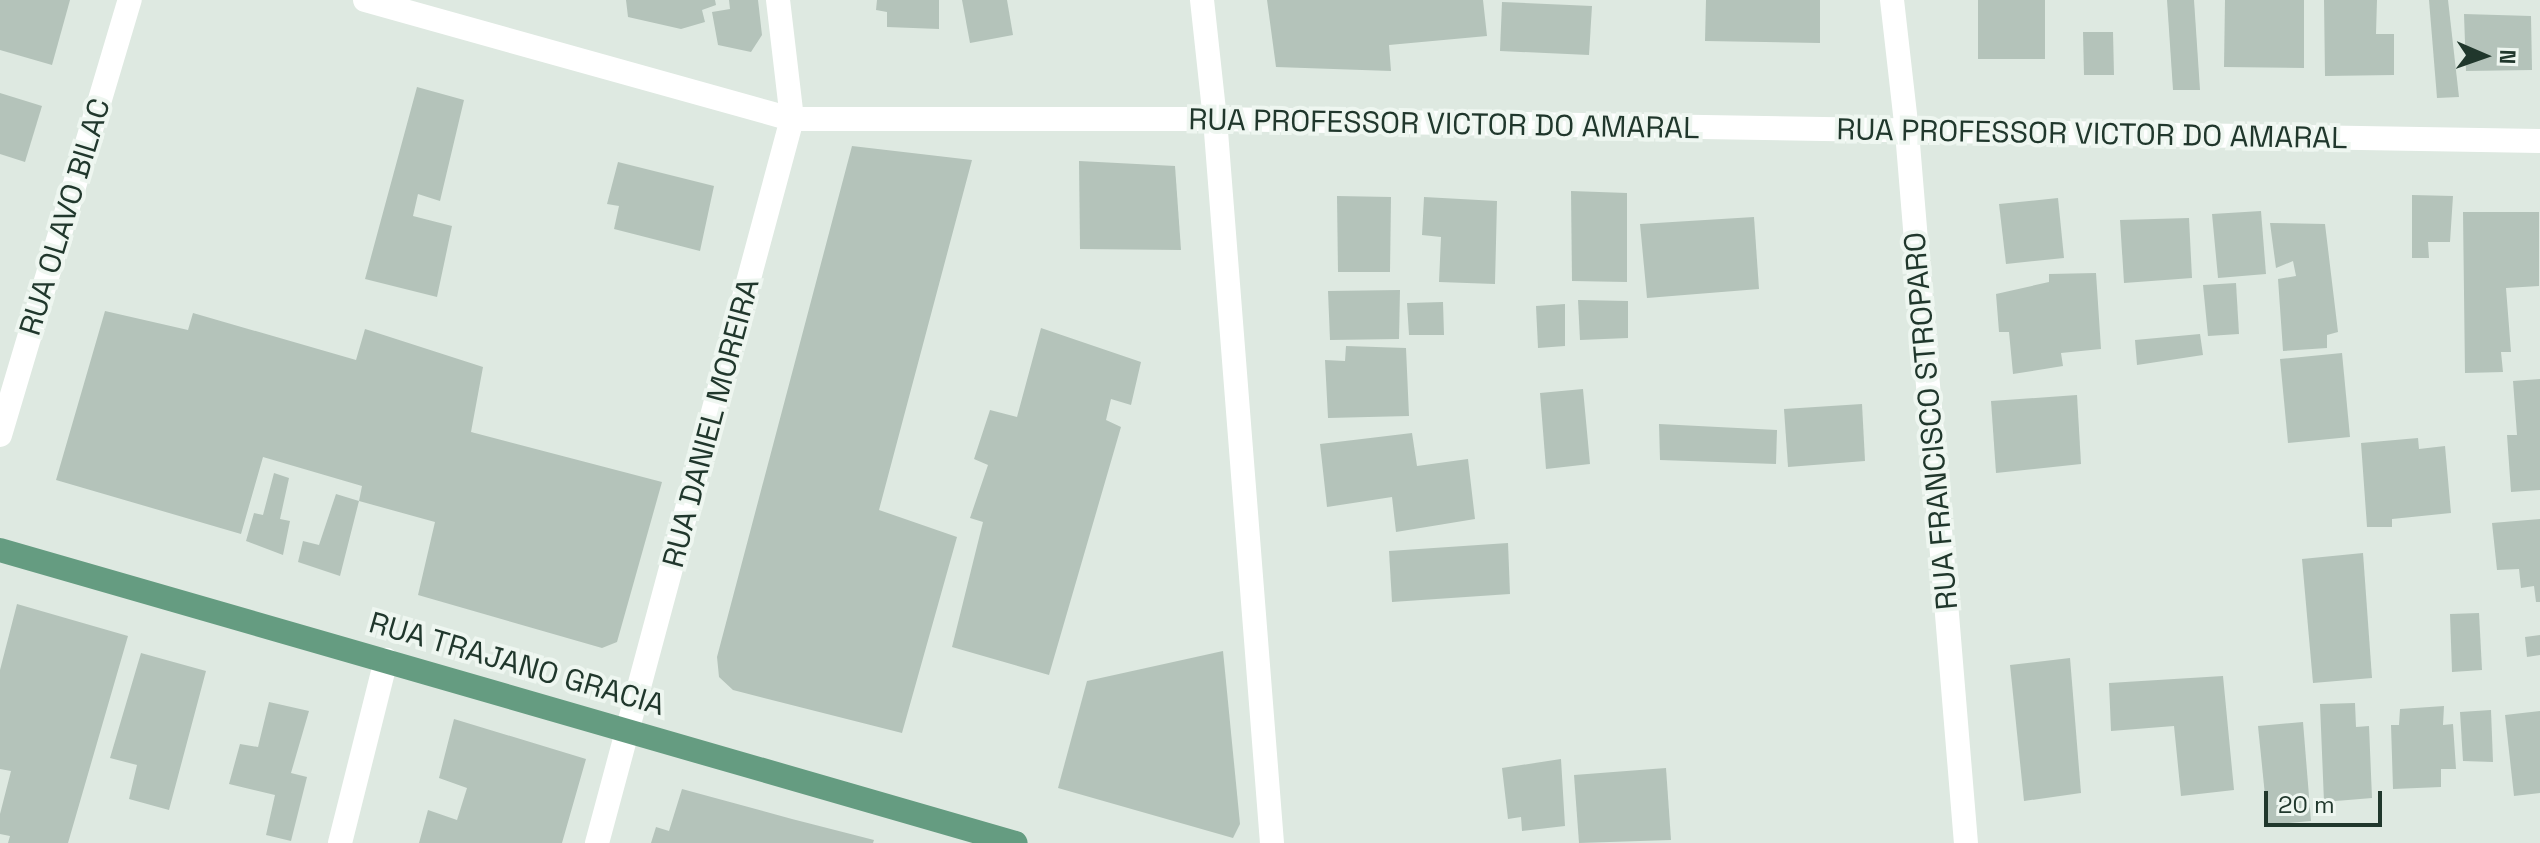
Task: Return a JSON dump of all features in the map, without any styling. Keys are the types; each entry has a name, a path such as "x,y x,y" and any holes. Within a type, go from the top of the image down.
{"main road":[{"name":"RUA TRAJANO GRACIA","path":"0,550 1016,843"}],"street":[{"name":"RUA OLAVO BILAC","path":"0,435 130,0"},
{"name":"RUA PROFESSOR VICTOR DO AMARAL","path":"365,0 792,119 1215,119 2540,141"},
{"name":"RUA DANIEL MOREIRA","path":"597,843 792,119 778,0"},
{"path":"1202,0 1215,119 1272,843"},
{"name":"RUA FRANCISCO STROPARO","path":"1892,0 1907,132 1966,843"},
{"path":"340,843 386,660"}],"building":[{"path":"0,0 70,0 52,65 0,50"},
{"path":"626,0 715,0 716,5 702,10 705,22 681,29 628,17"},
{"path":"729,0 758,0 762,35 751,52 718,45 712,12 730,9"},
{"path":"877,0 939,0 939,29 887,27 887,12 876,10"},
{"path":"962,0 1007,0 1013,35 970,43"},
{"path":"1267,0 1483,0 1487,36 1389,45 1391,71 1276,67"},
{"path":"1706,0 1820,0 1820,43 1705,41"},
{"path":"1978,0 2045,0 2045,59 1978,59"},
{"path":"2167,0 2194,0 2200,90 2173,90"},
{"path":"2225,0 2304,0 2304,68 2224,67"},
{"path":"2324,0 2377,0 2376,34 2394,34 2394,75 2325,76"},
{"path":"2429,0 2448,0 2459,97 2437,98"},
{"path":"1502,2 1592,6 1589,55 1500,51"},
{"path":"2464,14 2531,16 2532,70 2466,71"},
{"path":"2083,32 2113,32 2114,75 2084,75"},
{"path":"417,87 464,100 440,201 418,194 413,216 452,226 437,297 365,279"},
{"path":"0,93 42,106 25,162 0,154"},
{"path":"852,146 972,160 879,510 957,537 902,733 733,690 719,677 717,657"},
{"path":"1079,161 1175,166 1181,250 1080,249"},
{"path":"618,162 714,186 700,251 614,229 619,206 607,204"},
{"path":"1571,191 1627,193 1627,282 1572,281"},
{"path":"2412,195 2453,196 2450,242 2428,242 2429,258 2412,258"},
{"path":"1337,196 1391,197 1390,272 1338,272"},
{"path":"1424,197 1497,201 1495,284 1439,282 1441,237 1422,235"},
{"path":"2058,198 2064,258 2006,264 1999,204"},
{"path":"2261,211 2266,274 2218,278 2212,214"},
{"path":"2463,212 2539,212 2539,286 2506,288 2511,352 2501,352 2503,372 2465,373"},
{"path":"1754,217 1759,289 1647,298 1640,224"},
{"path":"2189,218 2192,278 2124,283 2120,220"},
{"path":"2270,223 2325,224 2338,332 2327,335 2327,348 2283,351 2278,279 2296,276 2293,261 2276,268"},
{"path":"2096,273 2101,349 2061,353 2063,366 2013,374 2009,332 1999,332 1996,294 2049,282 2049,274"},
{"path":"2236,283 2239,334 2208,336 2203,285"},
{"path":"1400,290 1399,339 1330,340 1328,291"},
{"path":"1578,300 1628,301 1628,338 1580,340"},
{"path":"1443,302 1444,335 1409,335 1407,303"},
{"path":"1565,304 1565,346 1538,348 1536,306"},
{"path":"105,311 188,330 193,313 356,360 365,329 483,367 471,432 662,482 617,642 602,648 418,595 435,522 359,501 362,486 263,457 241,534 56,480"},
{"path":"1041,328 1141,362 1131,405 1111,399 1106,420 1121,427 1049,675 952,647 983,522 970,518 988,465 974,459 990,410 1017,417"},
{"path":"2200,334 2203,355 2137,365 2135,340"},
{"path":"1346,346 1406,348 1409,416 1328,418 1325,360 1345,361"},
{"path":"2342,353 2350,437 2288,443 2280,359"},
{"path":"2540,379 2540,490 2511,492 2507,435 2517,435 2513,381"},
{"path":"1583,389 1590,464 1546,469 1540,393"},
{"path":"2077,395 2081,464 1996,473 1991,401"},
{"path":"1862,404 1865,461 1788,467 1784,409"},
{"path":"1659,424 1777,430 1776,464 1660,460"},
{"path":"1412,433 1417,466 1468,459 1475,519 1396,532 1392,497 1327,507 1320,444"},
{"path":"2418,438 2419,449 2445,446 2451,513 2392,519 2392,527 2367,527 2361,443"},
{"path":"274,473 289,478 280,519 290,521 283,555 246,541 254,513 263,515"},
{"path":"336,494 359,501 340,576 298,562 303,541 319,545"},
{"path":"2540,519 2540,602 2536,602 2534,586 2521,588 2519,569 2497,570 2492,523"},
{"path":"1508,543 1510,594 1392,602 1389,551"},
{"path":"2363,553 2372,678 2313,683 2302,559"},
{"path":"17,604 128,636 68,843 8,843 10,836 0,834 0,814 11,771 0,769 0,670"},
{"path":"2479,613 2482,670 2452,672 2450,614"},
{"path":"2540,635 2540,655 2527,657 2525,637"},
{"path":"1223,651 1240,824 1233,838 1058,788 1087,681"},
{"path":"141,653 206,671 169,810 129,799 137,765 110,758"},
{"path":"2070,658 2081,793 2024,801 2010,665"},
{"path":"2223,676 2234,790 2181,796 2174,726 2111,731 2109,683"},
{"path":"269,702 309,711 291,773 307,777 291,841 266,835 275,795 229,784 240,744 258,747"},
{"path":"2355,703 2356,727 2369,726 2372,798 2324,802 2320,704"},
{"path":"2444,706 2443,725 2453,724 2456,769 2441,769 2441,787 2393,789 2391,725 2399,725 2400,709"},
{"path":"2491,710 2493,762 2463,761 2460,712"},
{"path":"2540,711 2540,793 2514,796 2505,715"},
{"path":"454,719 586,759 562,843 419,843 428,810 457,820 467,788 439,778"},
{"path":"2303,722 2311,821 2268,825 2258,726"},
{"path":"1561,759 1565,826 1522,831 1521,817 1508,819 1502,768"},
{"path":"1666,768 1671,840 1579,843 1574,775"},
{"path":"682,789 874,840 873,843 651,843 656,827 669,831"}]}
